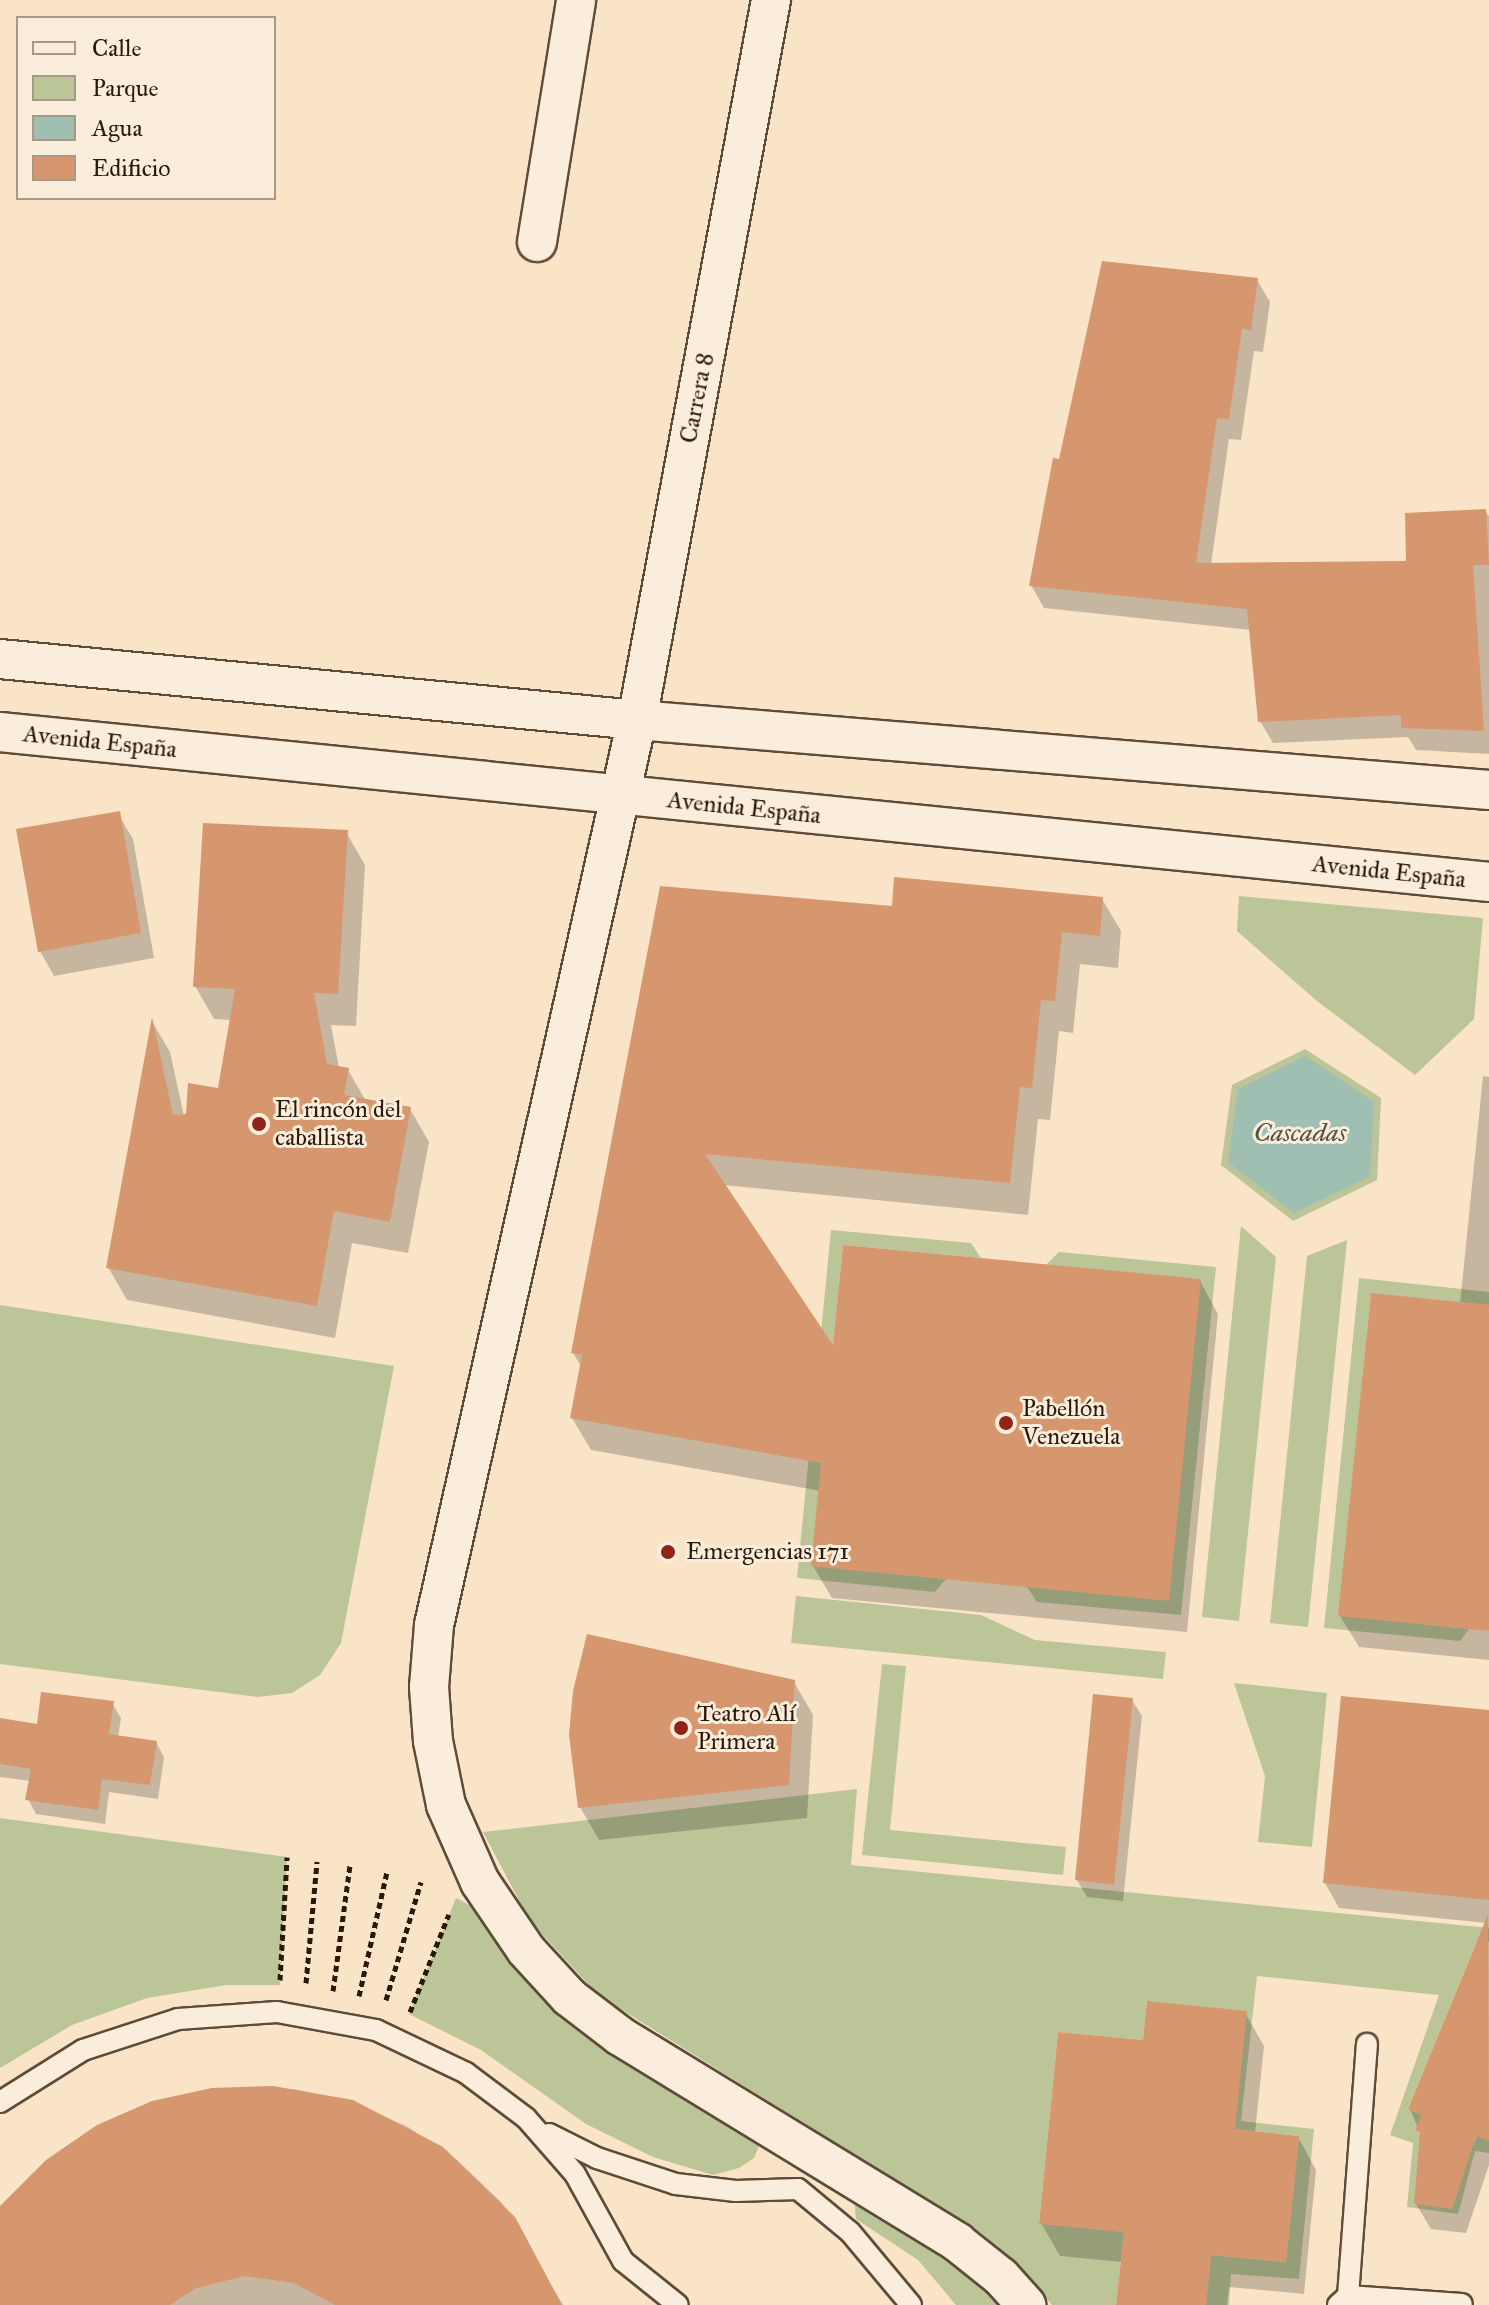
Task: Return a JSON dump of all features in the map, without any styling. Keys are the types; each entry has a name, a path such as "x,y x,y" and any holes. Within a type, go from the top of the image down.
{"street":[{"path":"537,242 576,0"},
{"name":"Carrera 8","path":"771,0 637,720 434,1625 429,1687 435,1759 446,1805 480,1882 540,1967 611,2030 808,2173 980,2258 1026,2305"},
{"path":"0,659 637,720 1489,790"},
{"name":"Avenida España","path":"0,732 1489,882"}],"lane":[{"path":"0,2102 61,2061 130,2031 203,2015 277,2012 352,2024 400,2039 466,2073 526,2118 578,2150 655,2179 726,2190 808,2173 850,2232 911,2305"},
{"path":"1367,2044 1343,2301 1462,2304"},
{"path":"526,2118 575,2174 623,2261 678,2305"}],"path":[{"path":"280,1985 287,1857"},
{"path":"306,1988 317,1861"},
{"path":"333,1992 350,1865"},
{"path":"359,1998 387,1872"},
{"path":"385,2005 421,1882"},
{"path":"409,2014 456,1898"}],"green space":[{"path":"1239,896 1483,918 1474,1019 1415,1075 1317,1001 1237,931"},
{"name":"Cascadas","path":"1305,1049 1381,1098 1377,1180 1293,1221 1221,1165 1232,1085"},
{"path":"1241,1226 1276,1257 1239,1621 1202,1617"},
{"path":"831,1230 971,1243 981,1258 843,1245 812,1566 946,1579 935,1592 797,1578"},
{"path":"1347,1240 1308,1627 1270,1623 1307,1256"},
{"path":"1059,1252 1216,1267 1181,1615 1037,1602 1027,1587 1046,1265"},
{"path":"1359,1278 1489,1292 1489,1305 1371,1294 1339,1615 1469,1629 1460,1641 1324,1628"},
{"path":"0,1305 394,1366 341,1643 320,1675 292,1693 258,1697 0,1664"},
{"path":"796,1596 981,1615 1035,1640 1166,1652 1163,1679 791,1643"},
{"path":"882,1664 906,1666 890,1830 1066,1847 1063,1875 862,1855"},
{"path":"1234,1683 1327,1693 1312,1847 1258,1842 1265,1776"},
{"path":"857,1789 851,1865 1489,1928 1489,1942 1478,1938 1408,2109 1422,2115 1416,2131 1470,2152 1477,2136 1489,2141 1489,2153 1475,2151 1458,2214 1407,2207 1413,2143 1390,2135 1439,1995 1257,1976 1241,2121 1314,2129 1299,2279 1231,2274 1229,2305 1206,2305 1211,2255 1286,2262 1299,2136 1235,2129 1147,2001 1143,2040 1058,2032 1039,2223 1124,2232 1116,2305 1052,2305 1016,2263 981,2233 598,1995 530,1921 483,1832"},
{"path":"0,1818 287,1857 280,1985 226,1985 147,1998 72,2025 0,2068"},
{"path":"456,1898 484,1913 760,2143 754,2158 739,2168 713,2175 653,2157 586,2124 481,2050 409,2014"},
{"path":"854,2198 1026,2305 956,2305 918,2260 856,2219"}],"water":[{"name":"Cascadas","path":"1305,1056 1374,1102 1370,1176 1294,1213 1228,1162 1238,1089"}],"building":[{"path":"1102,261 1258,278 1251,330 1242,329 1229,419 1217,418 1196,563 1406,561 1405,513 1486,509 1489,565 1473,565 1484,731 1401,728 1401,715 1258,722 1247,609 1029,586 1053,458 1059,459"},
{"path":"120,811 141,933 38,952 16,829"},
{"path":"203,823 348,830 338,994 314,993 327,1064 349,1068 344,1095 411,1107 390,1222 334,1211 317,1306 106,1268 152,1017 173,1115 186,1114 188,1083 218,1088 235,989 193,987"},
{"path":"894,877 1103,897 1100,936 1062,932 1055,1001 1041,1000 1032,1088 1020,1087 1010,1183 705,1154 833,1345 843,1245 1201,1279 1169,1601 811,1566 821,1463 570,1418 582,1355 571,1353 660,886 892,906"},
{"path":"1371,1293 1489,1305 1489,1631 1338,1616"},
{"name":"Teatro Alí Primera","path":"587,1634 795,1680 789,1785 578,1808 569,1735 573,1691"},
{"path":"41,1692 114,1701 109,1734 157,1741 150,1785 102,1779 98,1810 25,1800 31,1769 0,1764 0,1718 37,1724"},
{"path":"1093,1694 1133,1698 1114,1885 1075,1880"},
{"path":"1341,1696 1489,1710 1489,1900 1323,1883"},
{"path":"1488,1914 1489,2141 1476,2136 1452,2209 1414,2204 1420,2132 1415,2131 1422,2115 1408,2109"},
{"path":"1147,2001 1247,2011 1235,2129 1299,2136 1286,2262 1211,2255 1206,2305 1116,2305 1124,2232 1039,2224 1058,2032 1143,2040"},
{"path":"273,2086 353,2100 443,2147 515,2217 562,2305 335,2305 294,2283 245,2276 196,2288 170,2305 0,2305 0,2206 46,2160 97,2125 152,2101 212,2088"}],"place":[{"name":"El rincón del caballista","path":"259,1124"},
{"name":"Pabellón Venezuela","path":"1006,1423"},
{"name":"Emergencias 171","path":"668,1552"},
{"name":"Teatro Alí Primera","path":"681,1728"}]}
